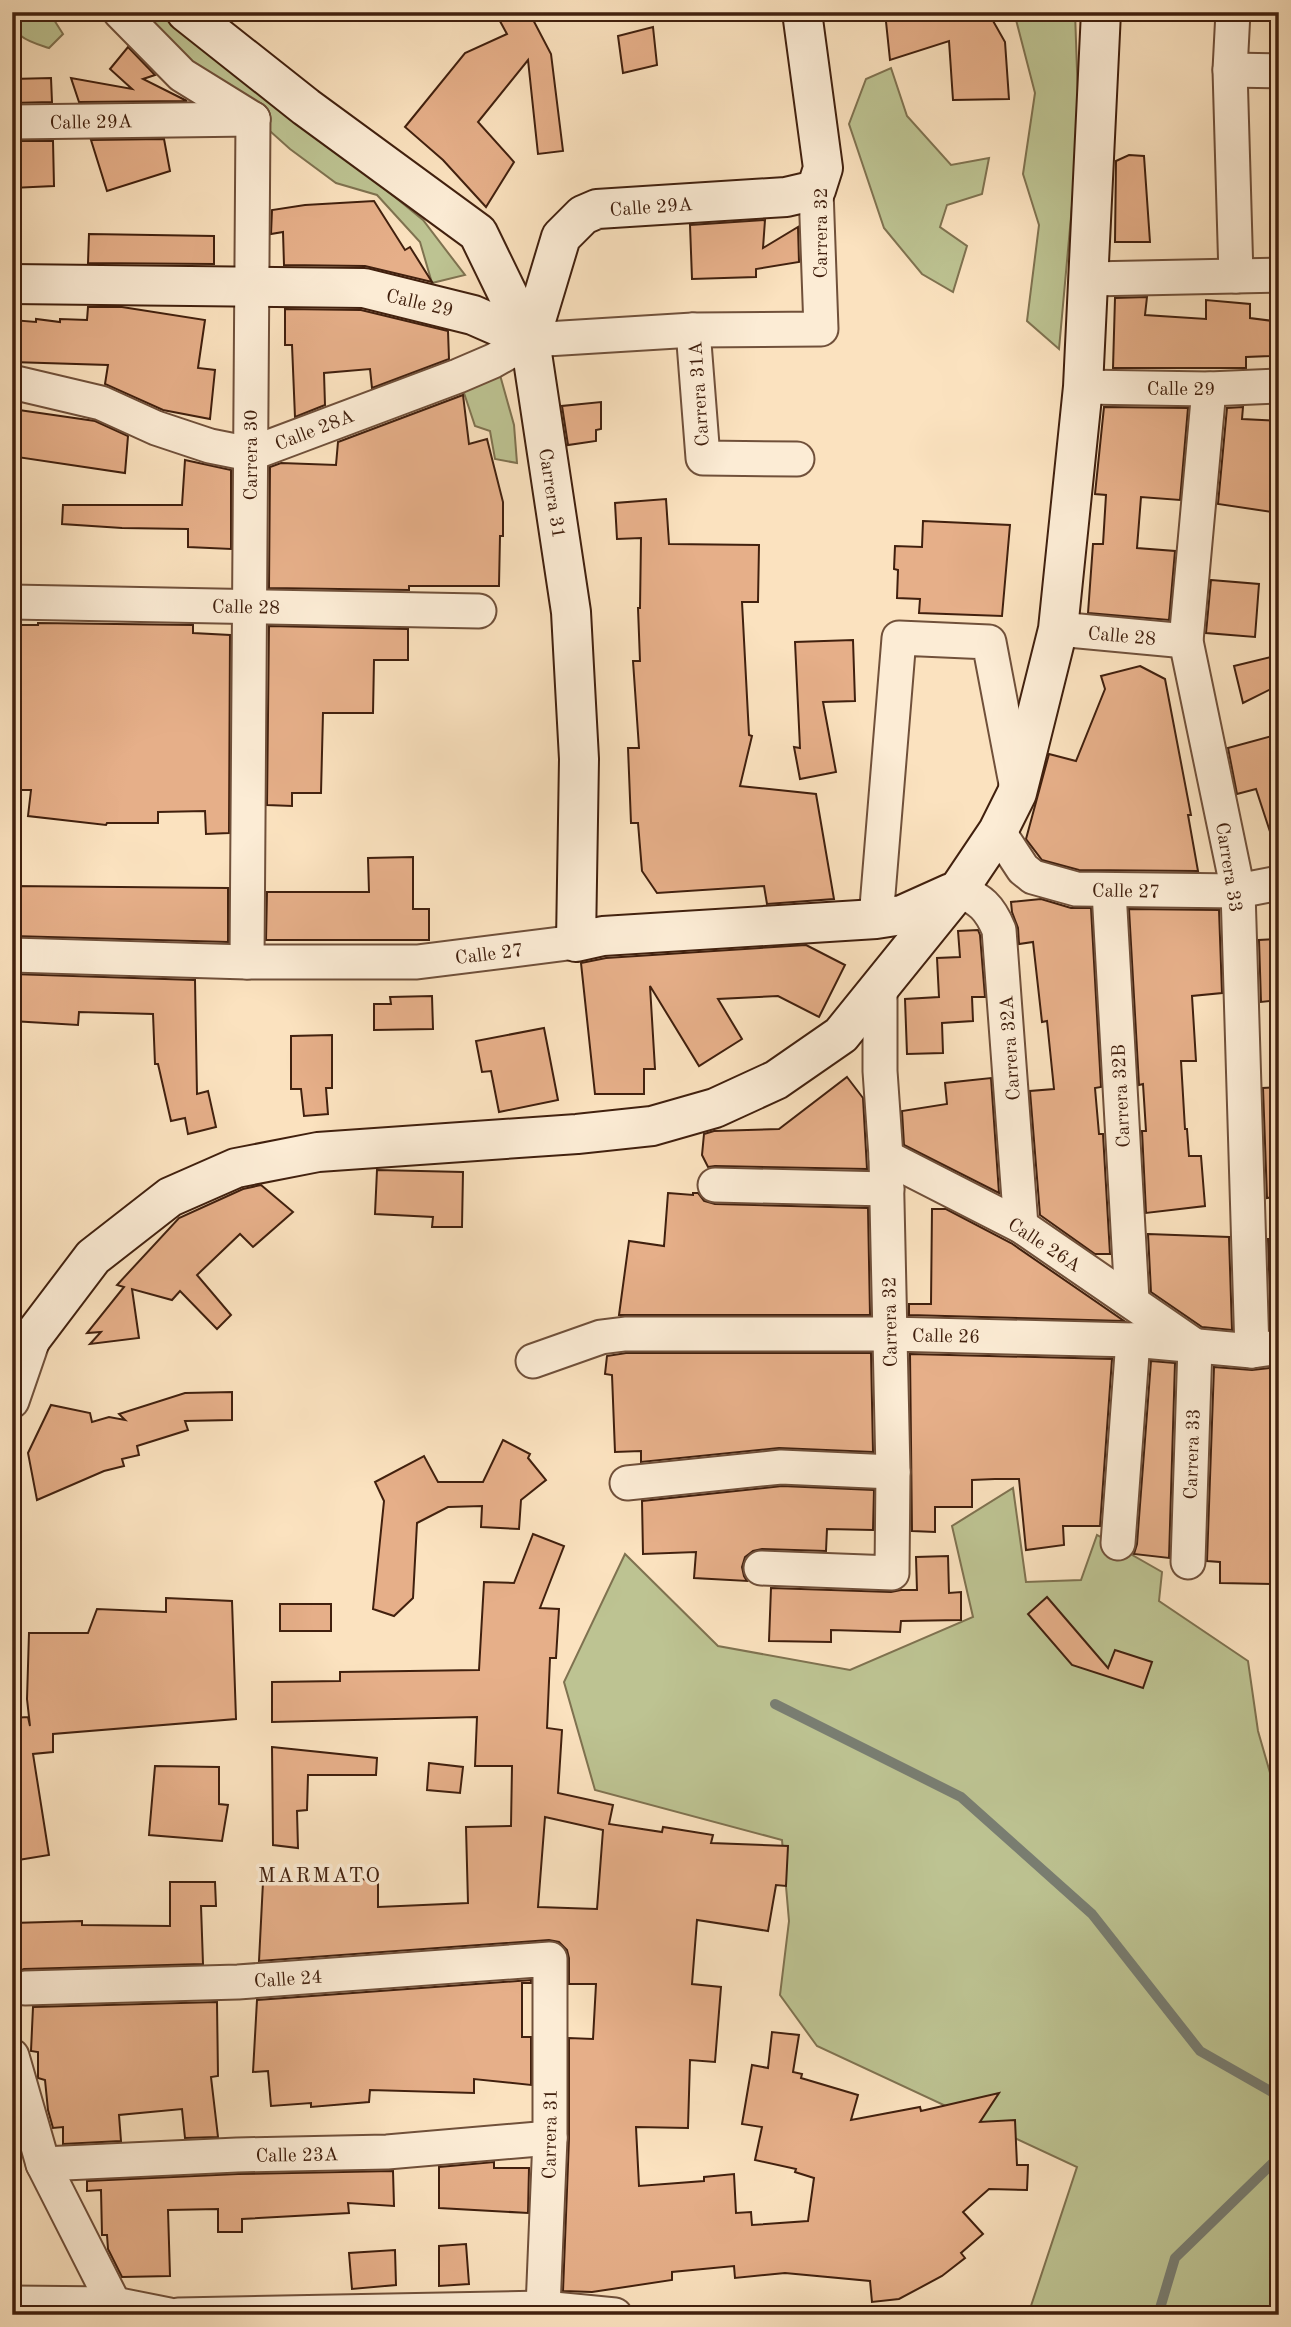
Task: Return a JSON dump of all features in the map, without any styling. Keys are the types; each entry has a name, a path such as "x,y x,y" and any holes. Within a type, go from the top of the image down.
{"street":[{"path":"120,12 182,75 253,119"},
{"name":"Carrera 31","path":"186,12 306,107 478,233 530,340 571,612 579,760 576,942"},
{"name":"Carrera 32","path":"802,12 823,168 816,190 821,329"},
{"path":"12,1401 23,1350 93,1257 170,1197 236,1168 318,1152 577,1134 652,1126 715,1108 776,1080 841,1035 959,890 998,831 1017,793 1058,629 1083,387 1101,12"},
{"path":"1233,12 1230,70 1236,276"},
{"path":"1230,70 1279,71"},
{"name":"Calle 29A","path":"12,122 253,119"},
{"name":"Carrera 30","path":"247,962 253,119"},
{"name":"Calle 29A","path":"530,340 561,237 583,215 597,209 786,197 816,190"},
{"path":"1090,279 1279,275"},
{"name":"Calle 29","path":"12,284 364,288 473,315 530,340 693,330 821,329"},
{"name":"Carrera 31A","path":"693,330 702,458 797,459"},
{"name":"Calle 28A","path":"12,382 102,403 156,428 210,446 250,454 458,376 493,361 530,340"},
{"name":"Calle 29","path":"1083,387 1209,389 1279,386"},
{"name":"Carrera 33","path":"1209,389 1186,640 1237,891 1265,1349"},
{"name":"Calle 28","path":"12,602 479,611"},
{"name":"Calle 28","path":"1058,629 1186,640"},
{"path":"876,919 899,638 989,642 1017,793"},
{"name":"Calle 27","path":"998,831 1023,869 1033,877 1076,889 1237,891 1279,883"},
{"name":"Calle 27","path":"12,955 247,962 417,962 576,942 603,936 876,919 902,915 959,890"},
{"name":"Carrera 32A","path":"959,890 981,901 992,913 999,930 1021,1226"},
{"name":"Carrera 32B","path":"1109,891 1132,1300"},
{"name":"Carrera 32","path":"761,1568 892,1573 893,1472 887,1173 880,1071 880,986"},
{"path":"841,1035 880,1071"},
{"path":"715,1185 887,1173"},
{"name":"Calle 26A","path":"887,1173 1021,1226 1132,1300 1195,1346"},
{"name":"Calle 26","path":"533,1361 601,1337 625,1334 889,1334 1133,1340 1265,1349"},
{"path":"1118,1544 1133,1340"},
{"name":"Carrera 33","path":"1188,1562 1195,1346"},
{"path":"627,1483 780,1466 893,1472"},
{"name":"Carrera 31","path":"543,2308 550,2138 550,1959"},
{"name":"Calle 24","path":"25,1988 238,1982 550,1959"},
{"path":"12,2056 43,2164"},
{"path":"12,2109 43,2164 116,2309"},
{"name":"Calle 23A","path":"43,2164 237,2155 387,2152 550,2138"},
{"path":"12,2304 116,2309 169,2315"},
{"path":"178,2315 543,2308 615,2315"}],"green space":[{"path":"12,12 49,12 63,34 49,48 28,40 15,28"},
{"path":"137,12 179,12 334,147 423,220 465,275 432,283 420,242 377,195 336,183 290,149"},
{"path":"1014,12 1075,12 1079,129 1059,349 1027,321 1039,225 1023,174 1035,93"},
{"path":"891,68 907,116 951,165 989,158 982,194 947,205 940,227 967,246 953,292 922,274 884,228 849,124 866,79"},
{"path":"500,375 514,425 517,463 495,459 490,431 475,426 462,387"},
{"path":"1013,1488 1026,1582 1081,1580 1097,1535 1162,1572 1159,1601 1248,1661 1258,1731 1279,1804 1279,2315 1028,2315 1077,2167 817,2046 780,1995 789,1921 782,1840 595,1790 564,1682 625,1554 718,1646 850,1670 973,1617 952,1526"}],"building":[{"path":"495,12 529,12 551,54 563,151 538,154 528,60 478,122 514,162 486,207 443,160 405,127 465,53 507,34"},
{"path":"885,12 988,12 1005,42 1009,99 953,100 949,41 890,60"},
{"path":"653,27 657,65 623,73 618,36"},
{"path":"128,47 155,75 143,79 187,101 79,102 71,78 132,89 110,69"},
{"path":"51,78 52,102 12,103 12,79"},
{"path":"164,139 170,171 107,191 91,140"},
{"path":"12,141 53,141 54,186 12,188"},
{"path":"1129,155 1144,156 1150,242 1115,242 1116,161"},
{"path":"374,201 405,250 410,247 432,282 365,266 284,265 283,232 271,234 272,210"},
{"path":"765,220 763,248 798,227 799,262 756,269 756,277 692,279 690,225"},
{"path":"89,234 214,236 214,264 88,263"},
{"path":"1147,297 1145,315 1206,319 1206,300 1250,304 1250,318 1273,321 1270,356 1246,357 1246,368 1113,368 1115,298"},
{"path":"88,307 122,307 205,320 198,368 215,370 210,419 163,410 105,384 108,365 12,362 12,320 87,320"},
{"path":"285,309 361,310 448,331 449,359 372,388 370,369 324,373 325,405 295,417 292,345 285,345"},
{"path":"463,395 469,444 487,439 503,502 499,586 409,586 409,590 269,588 270,467 281,463 336,465 338,442"},
{"path":"601,402 601,429 596,430 596,441 568,445 562,406"},
{"path":"1104,407 1188,408 1180,500 1141,497 1137,548 1175,551 1169,620 1088,613 1093,544 1103,544 1106,495 1095,494"},
{"path":"1243,407 1242,419 1279,421 1279,513 1218,504 1227,408"},
{"path":"12,409 95,421 128,436 125,473 17,457 19,443 12,442"},
{"path":"185,460 231,470 231,549 188,547 188,529 62,524 63,505 182,505"},
{"path":"666,499 669,544 759,545 758,602 742,602 749,735 752,736 740,786 816,794 834,899 767,904 764,886 657,893 642,871 638,823 631,823 628,748 639,748 633,661 640,661 638,608 641,538 617,539 615,503"},
{"path":"923,521 1010,525 1002,616 919,613 920,599 897,598 895,546 922,547"},
{"path":"1211,580 1259,584 1255,637 1206,633"},
{"path":"12,625 193,625 193,633 230,635 229,833 206,834 205,811 158,812 158,823 106,825 28,816 31,790 12,790"},
{"path":"269,626 408,629 408,660 374,660 373,713 323,713 321,793 292,793 292,806 267,805"},
{"path":"853,640 855,701 823,702 836,772 800,779 794,747 800,748 795,642"},
{"path":"1275,656 1279,685 1243,703 1234,666"},
{"path":"1140,666 1165,679 1191,815 1188,815 1198,871 1079,870 1042,860 1026,839 1049,754 1076,761 1105,689 1101,676"},
{"path":"1279,734 1279,844 1274,844 1256,789 1237,794 1228,748"},
{"path":"413,857 413,909 429,909 429,940 266,940 267,892 369,892 368,858"},
{"path":"12,886 228,888 228,942 12,936"},
{"path":"1041,899 1071,908 1091,908 1101,1087 1095,1088 1099,1134 1103,1134 1110,1254 1095,1254 1040,1215 1030,1091 1054,1089 1047,1021 1042,1022 1033,942 1019,944 1011,902"},
{"path":"1129,909 1219,910 1222,993 1192,996 1196,1061 1181,1061 1189,1156 1201,1156 1205,1206 1146,1213 1142,1131 1146,1131 1143,1084 1139,1085"},
{"path":"978,930 985,997 972,997 973,1021 942,1023 943,1053 907,1054 905,999 939,997 937,958 960,957 958,931"},
{"path":"1279,939 1279,1000 1261,1002 1259,940"},
{"path":"806,945 845,965 819,1017 778,996 718,999 742,1039 699,1066 650,986 655,1069 644,1069 644,1094 595,1094 581,963 606,958"},
{"path":"12,974 195,980 197,1094 208,1091 216,1127 188,1134 185,1118 171,1121 158,1064 155,1064 153,1014 79,1012 78,1025 12,1021"},
{"path":"432,996 433,1029 374,1030 374,1004 391,1004 390,997"},
{"path":"544,1028 558,1100 499,1112 491,1071 482,1072 476,1041"},
{"path":"332,1035 332,1088 326,1088 328,1114 304,1116 301,1089 291,1089 291,1036"},
{"path":"847,1077 863,1098 867,1169 708,1167 702,1155 704,1134 714,1131 779,1129"},
{"path":"991,1078 999,1193 904,1145 902,1111 947,1104 945,1083"},
{"path":"1279,1087 1279,1196 1267,1198 1263,1088"},
{"path":"377,1170 463,1172 462,1227 432,1227 433,1217 375,1214"},
{"path":"261,1185 293,1212 253,1247 240,1234 197,1275 231,1315 217,1329 180,1291 172,1300 132,1289 139,1338 90,1344 101,1332 87,1333 124,1287 117,1285 179,1218 243,1189"},
{"path":"668,1193 698,1193 704,1201 715,1204 868,1208 870,1315 619,1315 629,1241 664,1246"},
{"path":"932,1209 946,1209 1011,1243 1124,1321 909,1315 909,1304 931,1304"},
{"path":"1148,1234 1229,1237 1232,1330 1202,1327 1151,1292"},
{"path":"1268,1239 1279,1240 1279,1328 1271,1329"},
{"path":"626,1353 871,1353 873,1452 779,1448 641,1462 641,1451 615,1452 612,1375 605,1374 607,1356"},
{"path":"910,1354 1112,1359 1100,1526 1063,1526 1064,1545 1026,1550 1019,1479 995,1479 972,1480 972,1507 935,1507 935,1532 912,1531"},
{"path":"1151,1361 1175,1363 1169,1558 1134,1554 1137,1544"},
{"path":"1214,1367 1252,1370 1279,1367 1279,1584 1220,1583 1220,1562 1207,1561"},
{"path":"232,1392 232,1420 185,1421 188,1430 137,1446 139,1455 122,1459 124,1466 104,1471 37,1500 28,1453 51,1405 90,1413 92,1422 109,1417 125,1420 119,1414 185,1393"},
{"path":"503,1440 530,1454 528,1458 546,1480 521,1500 519,1529 481,1527 482,1506 448,1507 417,1523 413,1598 394,1616 373,1609 384,1501 375,1482 424,1456 438,1482 483,1482"},
{"path":"782,1486 874,1490 873,1530 827,1529 826,1551 753,1551 745,1557 742,1567 747,1581 694,1578 696,1552 643,1554 642,1501"},
{"path":"533,1534 564,1546 540,1608 559,1609 556,1658 550,1658 547,1728 562,1730 558,1793 613,1805 609,1824 662,1832 663,1827 713,1835 711,1843 788,1846 786,1886 776,1885 768,1931 697,1920 692,1984 721,1987 715,2062 690,2060 688,2128 636,2127 639,2186 704,2181 704,2177 734,2174 736,2213 751,2212 752,2225 808,2221 814,2178 795,2172 796,2169 755,2160 762,2127 742,2124 752,2065 768,2068 772,2032 799,2035 793,2072 802,2074 801,2078 858,2095 851,2120 920,2107 921,2111 999,2093 980,2122 1015,2120 1017,2165 1028,2165 1027,2190 989,2189 963,2212 983,2234 961,2253 965,2258 942,2276 899,2299 872,2302 870,2281 785,2273 735,2278 734,2266 672,2272 672,2280 592,2292 563,2291 569,2139 569,2038 593,2039 596,1984 569,1984 567,1950 559,1942 549,1940 259,1961 263,1882 378,1879 378,1907 468,1903 466,1827 511,1826 512,1766 475,1766 477,1717 272,1722 272,1682 340,1681 340,1672 479,1670 484,1582 514,1583","holes":["545,1817 603,1830 597,1909 538,1907"]},
{"path":"948,1556 949,1593 961,1592 961,1620 901,1621 900,1632 831,1630 831,1642 769,1641 771,1588 891,1592 917,1590 916,1557"},
{"path":"1047,1597 1108,1668 1115,1650 1152,1662 1143,1688 1072,1665 1028,1614"},
{"path":"166,1598 232,1601 236,1719 53,1734 53,1752 33,1754 49,1855 12,1861 12,1718 28,1717 30,1726 27,1699 29,1633 88,1633 97,1609 166,1612"},
{"path":"280,1604 331,1604 331,1631 280,1631"},
{"path":"272,1747 377,1758 376,1775 308,1775 307,1810 297,1811 298,1848 273,1845"},
{"path":"429,1763 463,1767 460,1793 427,1790"},
{"path":"155,1766 219,1767 219,1804 228,1805 222,1841 149,1835"},
{"path":"170,1882 215,1882 216,1906 201,1906 203,1964 24,1969 12,1974 12,1923 82,1921 82,1925 170,1926"},
{"path":"531,1980 531,1983 522,1983 522,2037 531,2037 531,2085 474,2079 474,2093 370,2090 369,2102 311,2107 311,2103 271,2106 268,2071 253,2072 257,2000"},
{"path":"217,2002 218,2076 211,2077 218,2137 185,2138 182,2109 119,2115 121,2141 63,2144 63,2127 53,2128 45,2080 38,2078 38,2052 31,2051 33,2007"},
{"path":"494,2162 494,2168 529,2168 528,2213 439,2208 439,2167"},
{"path":"393,2171 394,2206 348,2203 349,2213 242,2219 242,2232 218,2232 218,2209 168,2210 170,2276 122,2277 108,2249 107,2235 102,2235 101,2190 87,2191 87,2181"},
{"path":"466,2244 469,2284 439,2286 439,2246"},
{"path":"395,2250 396,2285 352,2289 349,2253"}],"waterway":[{"path":"775,1704 961,1797 1092,1914 1200,2051 1279,2096"},
{"path":"1158,2315 1175,2258 1279,2157"}],"district":[{"name":"MARMATO","path":"320,1875"}]}
